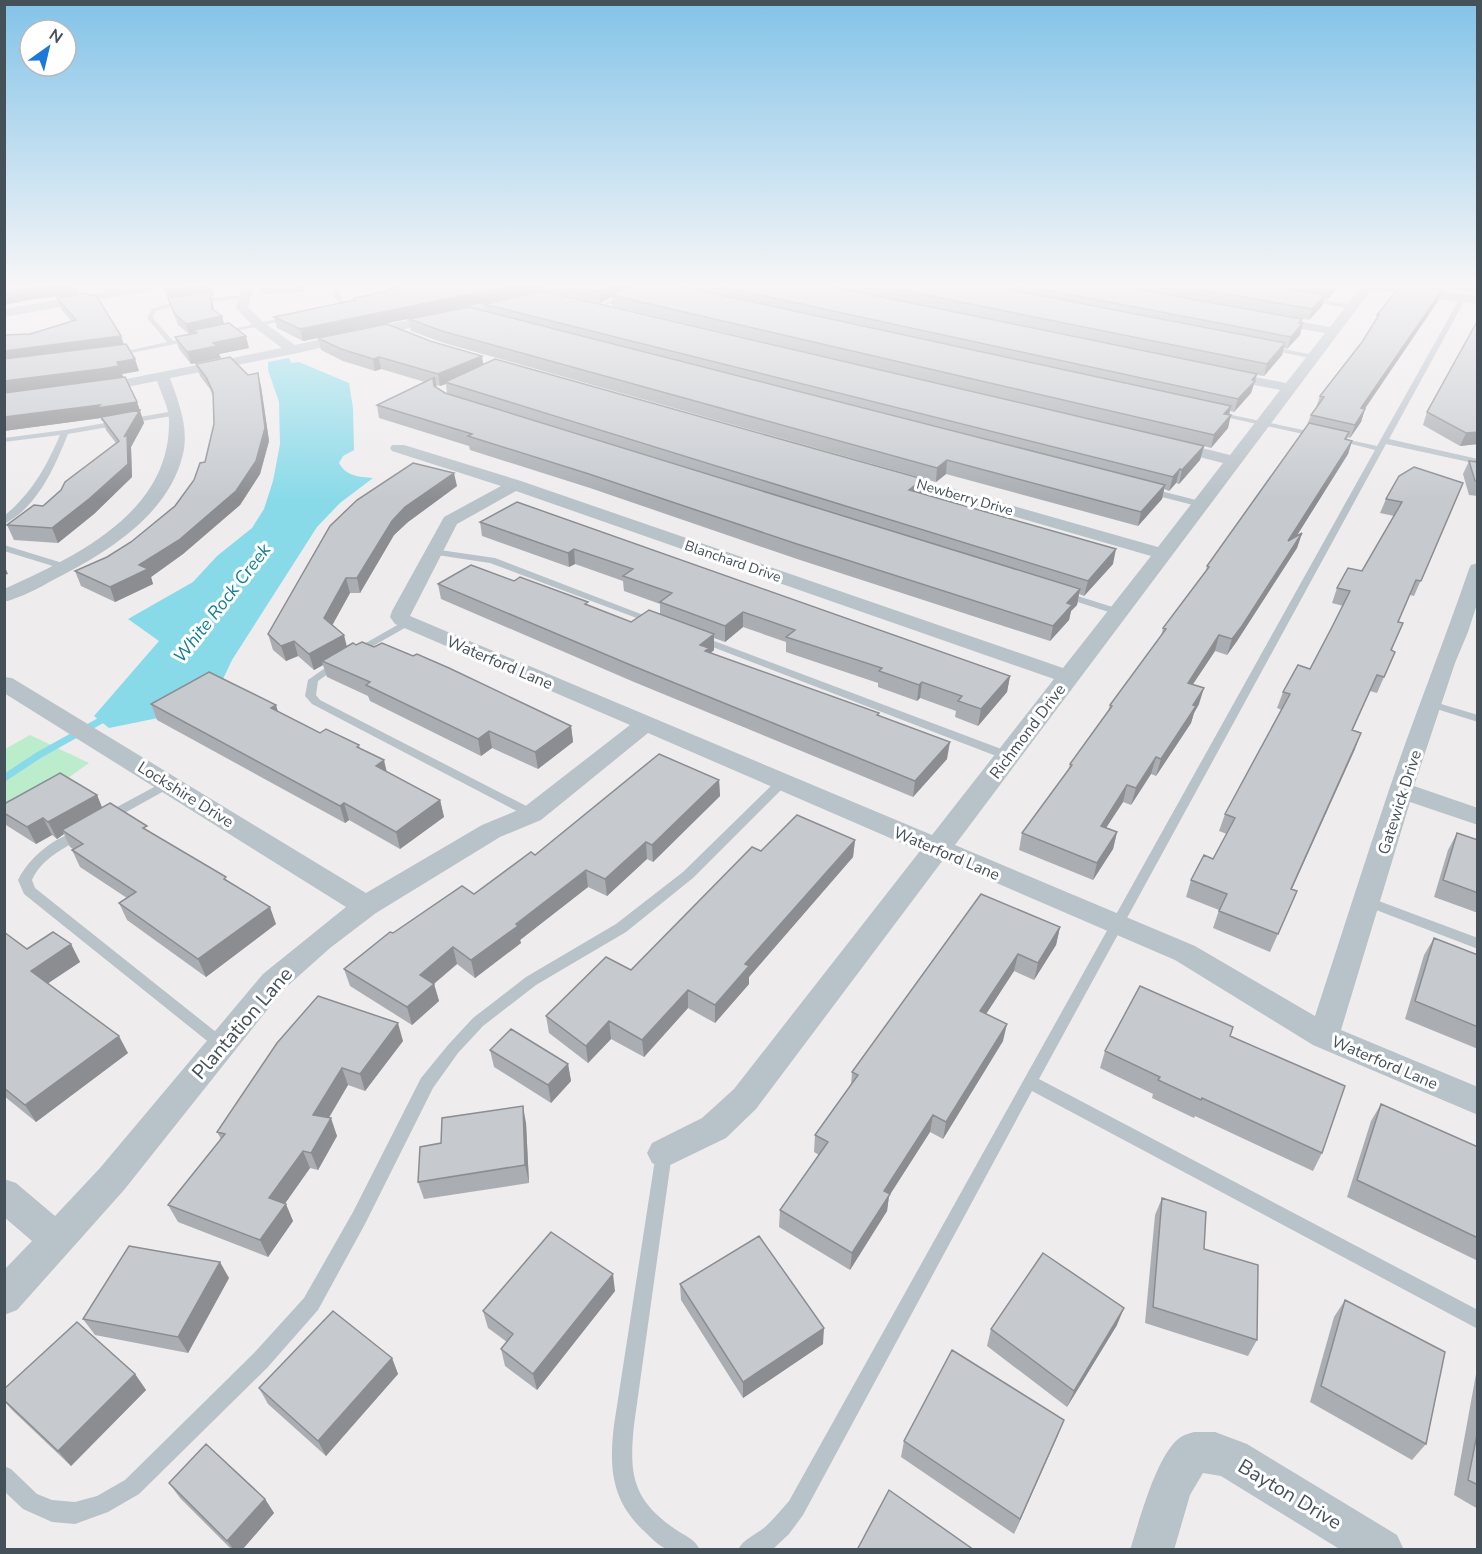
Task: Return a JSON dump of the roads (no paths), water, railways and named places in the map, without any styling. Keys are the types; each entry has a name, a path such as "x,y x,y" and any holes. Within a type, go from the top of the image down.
{"street":[{"path":"86,391 266,356"},
{"name":"Richmond Drive","path":"664,1153 714,1128 745,1099 1314,357"},
{"path":"1209,371 1290,388"},
{"path":"4,596 96,550 137,518 162,488 179,440 172,394 163,377"},
{"path":"1153,441 1234,461"},
{"name":"Blanchard Drive","path":"398,448 515,485 1068,677"},
{"name":"Newberry Drive","path":"878,472 1163,554"},
{"path":"406,623 400,617 402,611 450,521 515,485"},
{"name":"Gatewick Drive","path":"1324,1036 1368,902 1401,790 1444,663 1468,635 1477,570"},
{"name":"Waterford Lane","path":"406,623 647,723 781,783 1185,953 1324,1036 1478,1102"},
{"name":"Lockshire Drive","path":"4,683 366,906"},
{"name":"Plantation Lane","path":"4,1297 112,1179 273,982 320,941 366,906 491,831 532,814 647,723"},
{"path":"1401,790 1478,817"},
{"path":"4,1194 56,1240"},
{"name":"Bayton Drive","path":"1152,1550 1171,1487 1181,1466 1194,1452 1215,1453 1232,1459 1382,1550"}],"lane":[{"path":"1306,356 1314,357"},
{"path":"749,1550 759,1546 785,1524 796,1508 1431,356"},
{"path":"1205,410 1321,436"},
{"path":"4,440 174,413"},
{"path":"4,521 26,504 43,483 65,432"},
{"path":"1333,439 1478,462"},
{"path":"1143,489 1201,504"},
{"path":"4,548 66,567"},
{"path":"433,552 492,560 663,625"},
{"path":"1050,591 1118,612"},
{"path":"406,623 319,674 314,680 310,696 316,702 532,814"},
{"path":"685,633 1008,756"},
{"path":"1431,704 1478,719"},
{"path":"169,783 51,850 27,873 25,885 29,891 221,1044"},
{"path":"4,1476 30,1502 51,1511 75,1513 84,1511 101,1505 132,1487 260,1361 311,1304 359,1218 427,1083 465,1036 478,1022 531,981 621,928 688,875 781,783"},
{"path":"1368,902 1478,944"},
{"path":"1029,1082 1478,1320"},
{"path":"664,1153 627,1407 621,1468 631,1497 644,1518 673,1542 689,1550"}],"water":[{"path":"289,358 291,363 299,362 349,383 353,408 354,450 343,456 339,463 349,473 373,478 340,503 317,527 232,660 223,679 158,718 109,728 94,716 159,641 128,619 193,582 217,556 252,528 264,509 273,481 280,444 279,402 268,370 268,362"}],"waterway":[{"name":"White Rock Creek","path":"4,778 39,755 107,717"}]}
